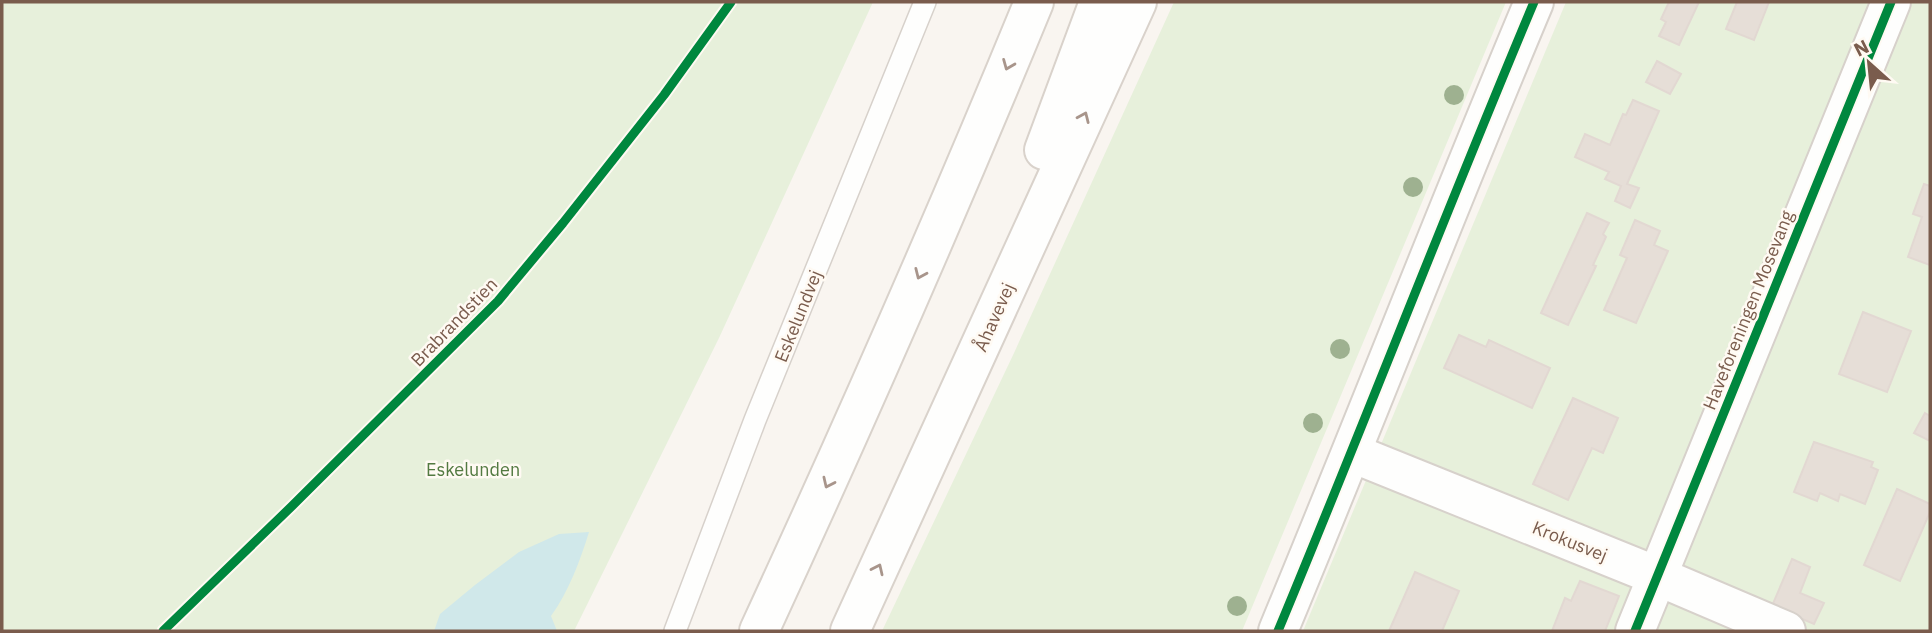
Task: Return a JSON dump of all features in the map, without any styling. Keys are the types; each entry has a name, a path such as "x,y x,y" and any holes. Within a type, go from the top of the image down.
{"main road":[{"path":"760,631 841,455 959,184 1034,2"},
{"path":"913,495 1100,2"},
{"name":"Åhavevej","path":"850,631 1136,2"},
{"path":"1278,631 1353,453 1462,173 1534,2"},
{"name":"Haveforeningen Mosevang","path":"1634,631 1891,2"},
{"name":"Krokusvej","path":"1353,453 1786,631"}],"lane":[{"name":"Eskelundvej","path":"675,631 755,420 925,2"}],"green space":[{"name":"Eskelunden","path":"2,2 873,2 719,338 574,631 2,631"},
{"path":"1174,2 1506,2 1242,631 882,631 1014,353"},
{"path":"1566,2 1930,2 1930,631 1303,631"}],"water":[{"path":"589,532 573,576 551,616 557,631 434,631 440,614 519,552 559,534"}],"building":[{"path":"1669,2 1699,2 1679,45 1659,36 1666,22 1661,19"},
{"path":"1737,2 1769,2 1754,40 1726,29"},
{"path":"1657,61 1681,74 1670,94 1646,82"},
{"path":"1633,100 1659,111 1627,184 1639,188 1630,208 1615,201 1621,186 1605,179 1609,172 1575,157 1585,134 1610,145 1623,114 1626,115"},
{"path":"1924,184 1930,186 1930,265 1908,257 1922,217 1913,214"},
{"path":"1587,213 1609,223 1603,234 1606,237 1593,265 1596,266 1568,325 1541,313"},
{"path":"1635,220 1660,231 1654,245 1668,251 1636,323 1604,310 1627,258 1620,255"},
{"path":"1863,312 1911,331 1887,392 1839,374"},
{"path":"1459,335 1486,347 1489,340 1550,368 1532,408 1444,368"},
{"path":"1573,398 1618,418 1603,453 1592,448 1568,500 1533,484"},
{"path":"1925,413 1930,416 1930,441 1914,433"},
{"path":"1814,442 1873,462 1871,467 1878,470 1865,504 1840,494 1838,501 1820,493 1817,501 1794,492"},
{"path":"1897,489 1930,504 1930,512 1900,581 1864,565"},
{"path":"1792,559 1810,567 1800,593 1824,603 1814,624 1772,606"},
{"path":"1415,572 1459,591 1442,631 1389,631"},
{"path":"1580,581 1619,596 1605,631 1552,631 1565,598 1571,601"}],"cycle path":[{"name":"Brabrandstien","path":"163,631 498,301 664,95 731,2"},
{"path":"1278,631 1534,2"},
{"path":"1635,631 1891,2"}]}
